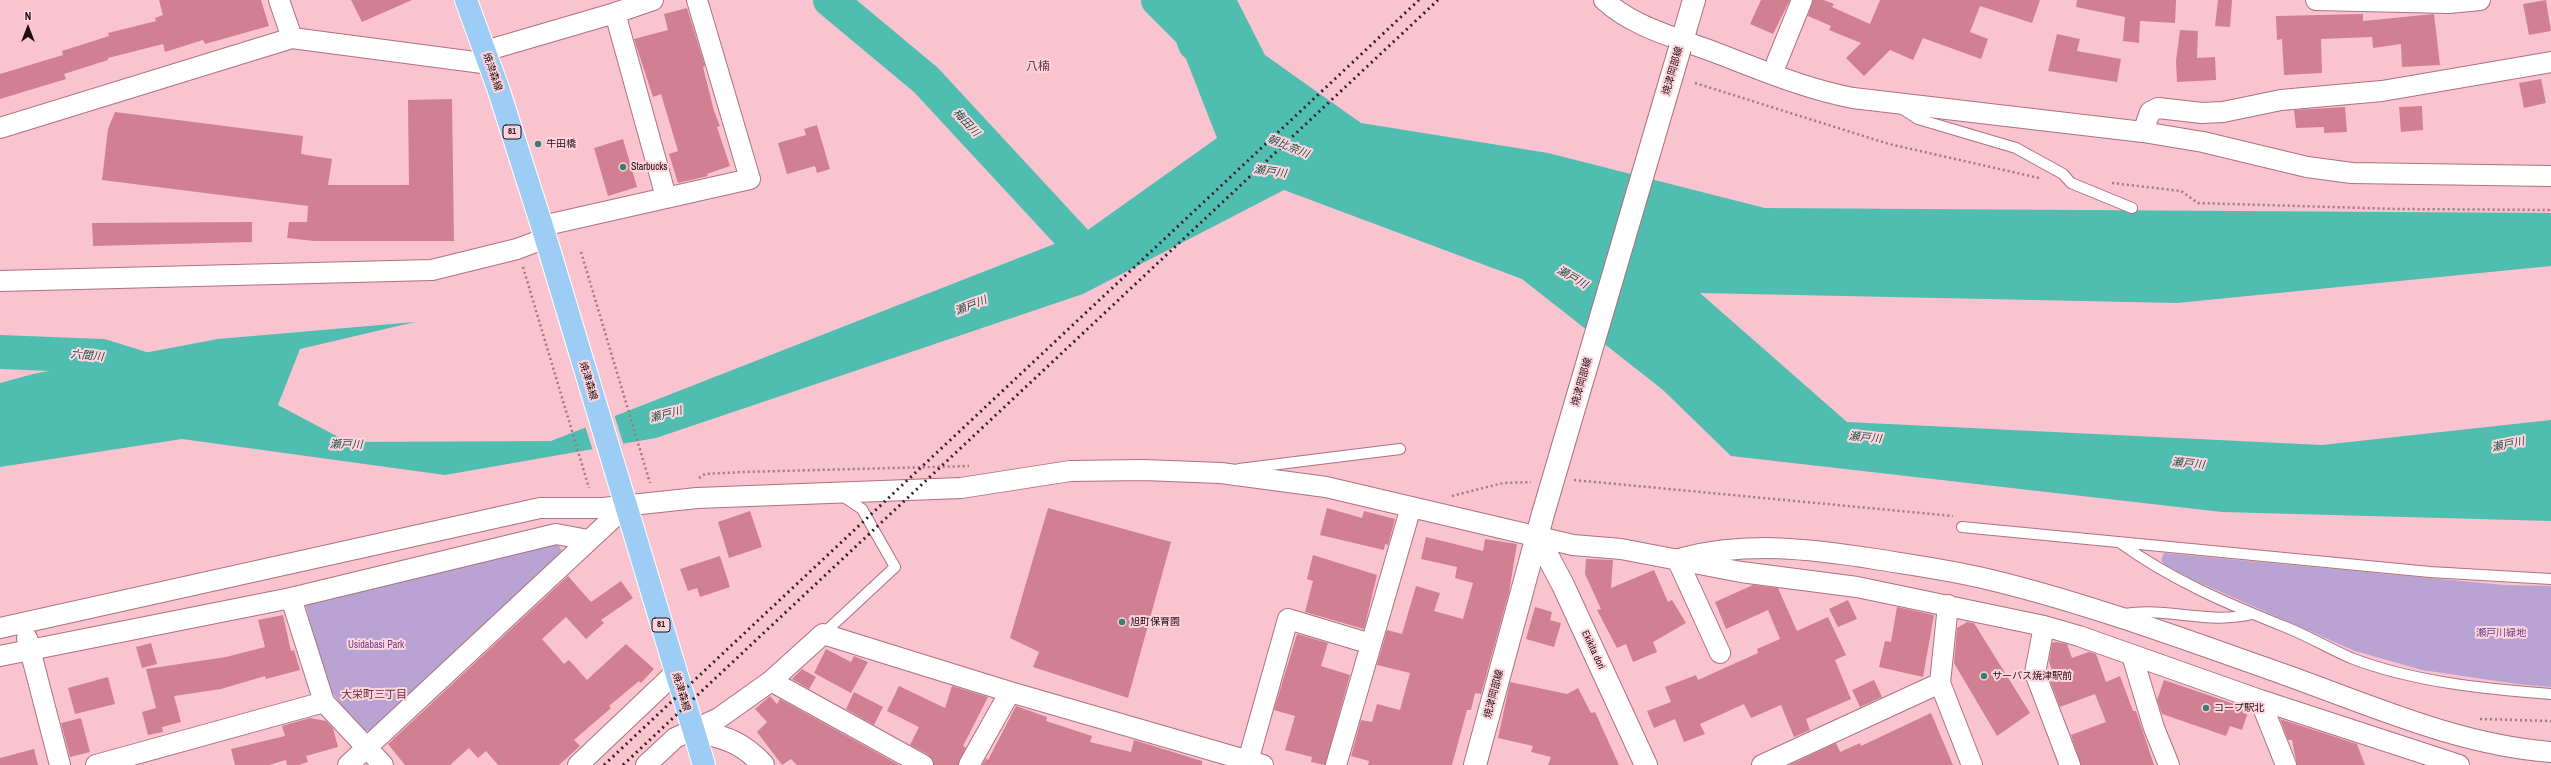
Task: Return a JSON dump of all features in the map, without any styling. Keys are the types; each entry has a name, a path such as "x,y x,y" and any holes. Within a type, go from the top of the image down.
{"main road":[{"name":"焼津森線","path":"466,0 487,57 544,232 675,673 704,765"},
{"name":"焼津岡部線","path":"1475,765 1543,514 1694,0"},
{"name":"Ekikita dori","path":"1537,536 1563,585 1646,765"},
{"path":"693,730 723,736 749,750 763,765"}],"street":[{"path":"279,0 292,38"},
{"path":"0,128 292,38 487,57 653,0"},
{"path":"0,281 432,270 518,249 544,232 666,197 750,179 698,0"},
{"path":"1604,0 1627,18 1681,44 1826,93 2143,132 2203,142 2307,167 2352,173 2551,176"},
{"path":"1772,74 1802,0"},
{"path":"2316,0 2449,3 2480,0"},
{"path":"615,13 666,197"},
{"path":"2143,132 2150,112 2158,108 2223,112 2281,100 2382,92 2551,62"},
{"path":"0,628 540,508 626,506 697,498 961,488 1070,471 1143,470 1221,473 1326,487 1573,545 1621,549 1741,572 1857,587 2044,626 2079,636 2260,700 2459,765"},
{"path":"348,765 626,506"},
{"path":"1336,765 1411,507"},
{"path":"0,656 290,598 556,534 588,540"},
{"path":"1677,559 1712,550 1752,547 1857,557 1986,578 2114,616 2433,727 2492,745 2551,752"},
{"path":"1677,559 1720,653"},
{"path":"290,598 324,702 383,765"},
{"path":"1948,605 1940,683 1972,765"},
{"path":"646,765 675,738 718,718 771,680 823,634 1010,692 1209,758 1256,763 1288,619 1371,644"},
{"path":"24,622 29,651 60,765"},
{"path":"2044,626 2035,673 2070,765"},
{"path":"2132,655 2154,728 2169,765"},
{"path":"578,765 675,673"},
{"path":"771,680 923,765"},
{"path":"1762,765 1791,759 1940,683"},
{"path":"969,765 1010,692"},
{"path":"2260,700 2286,765"},
{"path":"96,765 324,702"}],"lane":[{"path":"1892,102 1918,119 2016,148 2062,174 2071,183 2132,208"},
{"path":"1221,473 1270,464 1400,449"},
{"path":"823,634 896,567 862,509 836,492"},
{"path":"1962,527 2438,572 2551,579"},
{"path":"2117,541 2154,567 2252,614 2352,658 2388,669 2470,685 2551,694"},
{"path":"2114,616 2141,612 2163,612 2207,618 2231,619 2252,614"}],"path":[{"path":"1694,83 1889,144 2061,182 2067,179"},
{"path":"2109,182 2181,191 2198,203 2406,210 2551,210"},
{"path":"581,252 650,483"},
{"path":"521,259 589,490"},
{"path":"694,481 705,474 971,466"},
{"path":"1567,480 1582,480"},
{"path":"1430,511 1441,501 1460,493 1504,483 1538,482"}],"green space":[{"name":"Usidabasi Park","path":"557,542 562,551 370,731 361,730 327,686 305,603"},
{"name":"瀬戸川緑地","path":"2164,553 2504,585 2551,586 2551,687 2517,684 2422,670 2355,651 2189,578 2164,564 2161,560"}],"water":[{"name":"瀬戸川","path":"1163,0 1237,0 1265,55 1361,123 1548,153 1765,208 2551,213 2551,266 2177,303 1700,293 1847,422 2322,445 2551,420 2551,521 2222,512 1731,456 1663,390 1522,279 1284,190 1083,294 656,438 445,475 182,439 0,467 0,383 33,374 218,339 415,322 300,349 278,405 348,442 551,441 1085,232 1217,138"}],"pier":[{"path":"614,414 624,446 593,451 585,426"}],"building":[{"path":"159,0 261,0 269,26 205,44 203,40 165,52 163,44 108,58 108,60 64,74 66,79 0,99 0,74 63,55 62,51 109,36 108,33 156,21 155,18 163,15"},
{"path":"351,0 412,0 362,22"},
{"path":"1761,0 1790,0 1773,34 1750,24"},
{"path":"1813,0 1824,0 1834,4 1832,7 1870,24 1880,0 2040,0 2032,23 1980,6 1970,32 1988,39 1981,59 1923,38 1913,60 1890,50 1864,76 1846,58 1861,43 1829,30 1831,26 1808,16"},
{"path":"2077,0 2176,0 2175,23 2140,21 2139,43 2123,41 2125,17 2076,7"},
{"path":"2218,0 2232,0 2230,27 2215,26"},
{"path":"2546,0 2551,31 2529,35 2523,4"},
{"path":"687,8 705,66 703,67 714,111 720,126 717,127 730,166 707,174 708,176 678,183 669,154 678,151 661,94 653,97 634,39 668,30 664,14"},
{"path":"2363,14 2363,21 2434,14 2440,65 2402,67 2401,44 2373,48 2372,37 2321,39 2322,73 2284,75 2282,39 2277,40 2276,16"},
{"path":"2180,30 2198,31 2197,58 2215,57 2216,80 2177,82 2176,61"},
{"path":"2057,34 2080,39 2077,51 2121,59 2117,82 2048,71"},
{"path":"2541,79 2546,103 2524,108 2519,83"},
{"path":"452,99 454,241 314,241 287,238 289,222 307,222 308,206 102,180 108,129 115,112 303,136 301,154 332,159 328,185 409,185 408,100"},
{"path":"2422,106 2423,130 2401,132 2399,107"},
{"path":"2345,107 2347,132 2324,133 2324,127 2296,128 2294,110"},
{"path":"817,125 830,169 817,173 815,166 787,174 778,143 806,135 804,129"},
{"name":"Starbucks","path":"623,139 637,187 608,196 594,148"},
{"path":"252,222 252,242 93,246 92,223"},
{"path":"1048,508 1171,542 1128,698 1033,667 1039,652 1010,638"},
{"path":"1327,508 1362,518 1364,511 1395,519 1388,545 1385,544 1384,550 1320,535"},
{"path":"750,511 762,547 729,558 718,522"},
{"path":"1426,537 1483,551 1485,539 1517,544 1509,592 1481,694 1475,693 1471,710 1467,710 1452,765 1368,765 1369,761 1351,756 1361,720 1372,722 1377,704 1400,710 1410,673 1377,665 1387,630 1402,634 1416,586 1440,593 1434,611 1463,619 1473,583 1455,578 1457,567 1421,559"},
{"path":"1313,555 1377,575 1364,629 1305,612 1313,581 1307,579"},
{"path":"720,556 730,587 700,597 697,588 688,591 680,569"},
{"path":"1586,559 1613,560 1611,588 1654,570 1668,602 1672,600 1686,623 1653,642 1657,652 1633,662 1626,644 1617,648 1597,610 1601,609 1585,574"},
{"path":"568,576 591,602 621,581 633,598 601,620 604,623 586,639 566,617 542,639 564,664 569,660 587,680 626,644 654,669 641,683 639,681 609,706 611,708 574,740 580,746 559,765 498,765 486,751 478,758 469,748 450,765 405,765 388,744"},
{"path":"1753,585 1778,588 1797,631 1828,617 1846,655 1835,660 1851,699 1806,719 1810,730 1794,737 1781,705 1751,718 1744,704 1700,724 1705,734 1684,742 1675,719 1654,728 1647,711 1671,702 1665,687 1696,675 1698,680 1758,653 1757,649 1780,639 1768,610 1726,629 1715,602"},
{"path":"1848,600 1857,619 1838,627 1829,609"},
{"path":"1535,607 1552,612 1550,620 1561,623 1554,647 1526,639"},
{"path":"1897,607 1934,615 1923,677 1879,667 1885,641 1891,642"},
{"path":"283,615 291,651 294,650 300,670 266,679 265,676 221,689 174,696 181,722 162,727 163,732 148,735 142,712 156,708 146,669 226,657 265,647 258,620"},
{"name":"サーパス焼津駅前","path":"1967,622 1974,623 2030,713 1997,736 1954,663 1957,628"},
{"path":"1297,634 1328,643 1321,666 1350,675 1325,765 1311,762 1312,757 1285,750 1295,716 1274,710"},
{"path":"2056,642 2067,644 2072,658 2089,652 2096,654 2106,682 2120,676 2133,711 2136,711 2154,765 2081,765 2071,735 2106,722 2095,694 2060,707 2047,672 2052,670 2049,662 2052,643"},
{"path":"151,643 157,664 142,668 136,647"},
{"path":"826,649 851,662 854,656 868,662 851,693 814,673"},
{"path":"802,669 816,677 809,689 792,679"},
{"path":"108,677 115,704 75,714 68,688"},
{"path":"1874,680 1882,697 1860,707 1852,690"},
{"name":"コープ駅北","path":"2164,680 2249,709 2242,730 2230,726 2226,736 2162,714 2157,700"},
{"path":"1510,682 1567,694 1578,688 1591,713 1595,712 1619,765 1548,765 1551,757 1531,752 1533,746 1498,738"},
{"path":"899,686 945,708 952,686 988,697 963,746 966,748 958,765 934,765 929,755 910,745 919,727 887,711"},
{"path":"854,692 883,707 874,725 846,709"},
{"path":"770,696 777,704 780,699 899,765 797,765 791,759 782,765 757,732 767,722 755,709"},
{"path":"1016,706 1047,717 1046,721 1092,736 1090,742 1131,752 1134,740 1202,761 1202,765 982,765 986,758 988,760"},
{"path":"1931,713 1953,765 1789,765 1836,743 1840,752 1860,743 1861,746"},
{"path":"81,718 90,752 70,757 61,723"},
{"path":"310,718 326,721 333,728 338,747 306,756 308,762 299,765 287,765 286,760 269,765 235,765 231,749 285,736 282,726"},
{"path":"2280,719 2357,744 2365,765 2297,765 2292,740 2288,740"},
{"path":"34,749 38,765 0,765 0,758"}],"waterway":[{"name":"梅田川","path":"830,0 926,80 1090,257"},
{"name":"朝比奈川","path":"1158,0 1191,33 1195,44"},
{"name":"六間川","path":"0,352 102,356 157,373"}],"railway":[{"path":"604,765 1419,0"},
{"path":"623,765 1438,0"}],"place":[{"name":"牛田橋","path":"538,144"},
{"name":"Starbucks","path":"623,167"},
{"name":"旭町保育園","path":"1122,622"},
{"name":"サーパス焼津駅前","path":"1984,676"},
{"name":"コープ駅北","path":"2206,708"}],"district":[{"name":"八楠","path":"1038,67"},
{"name":"大栄町三丁目","path":"374,695"}]}
